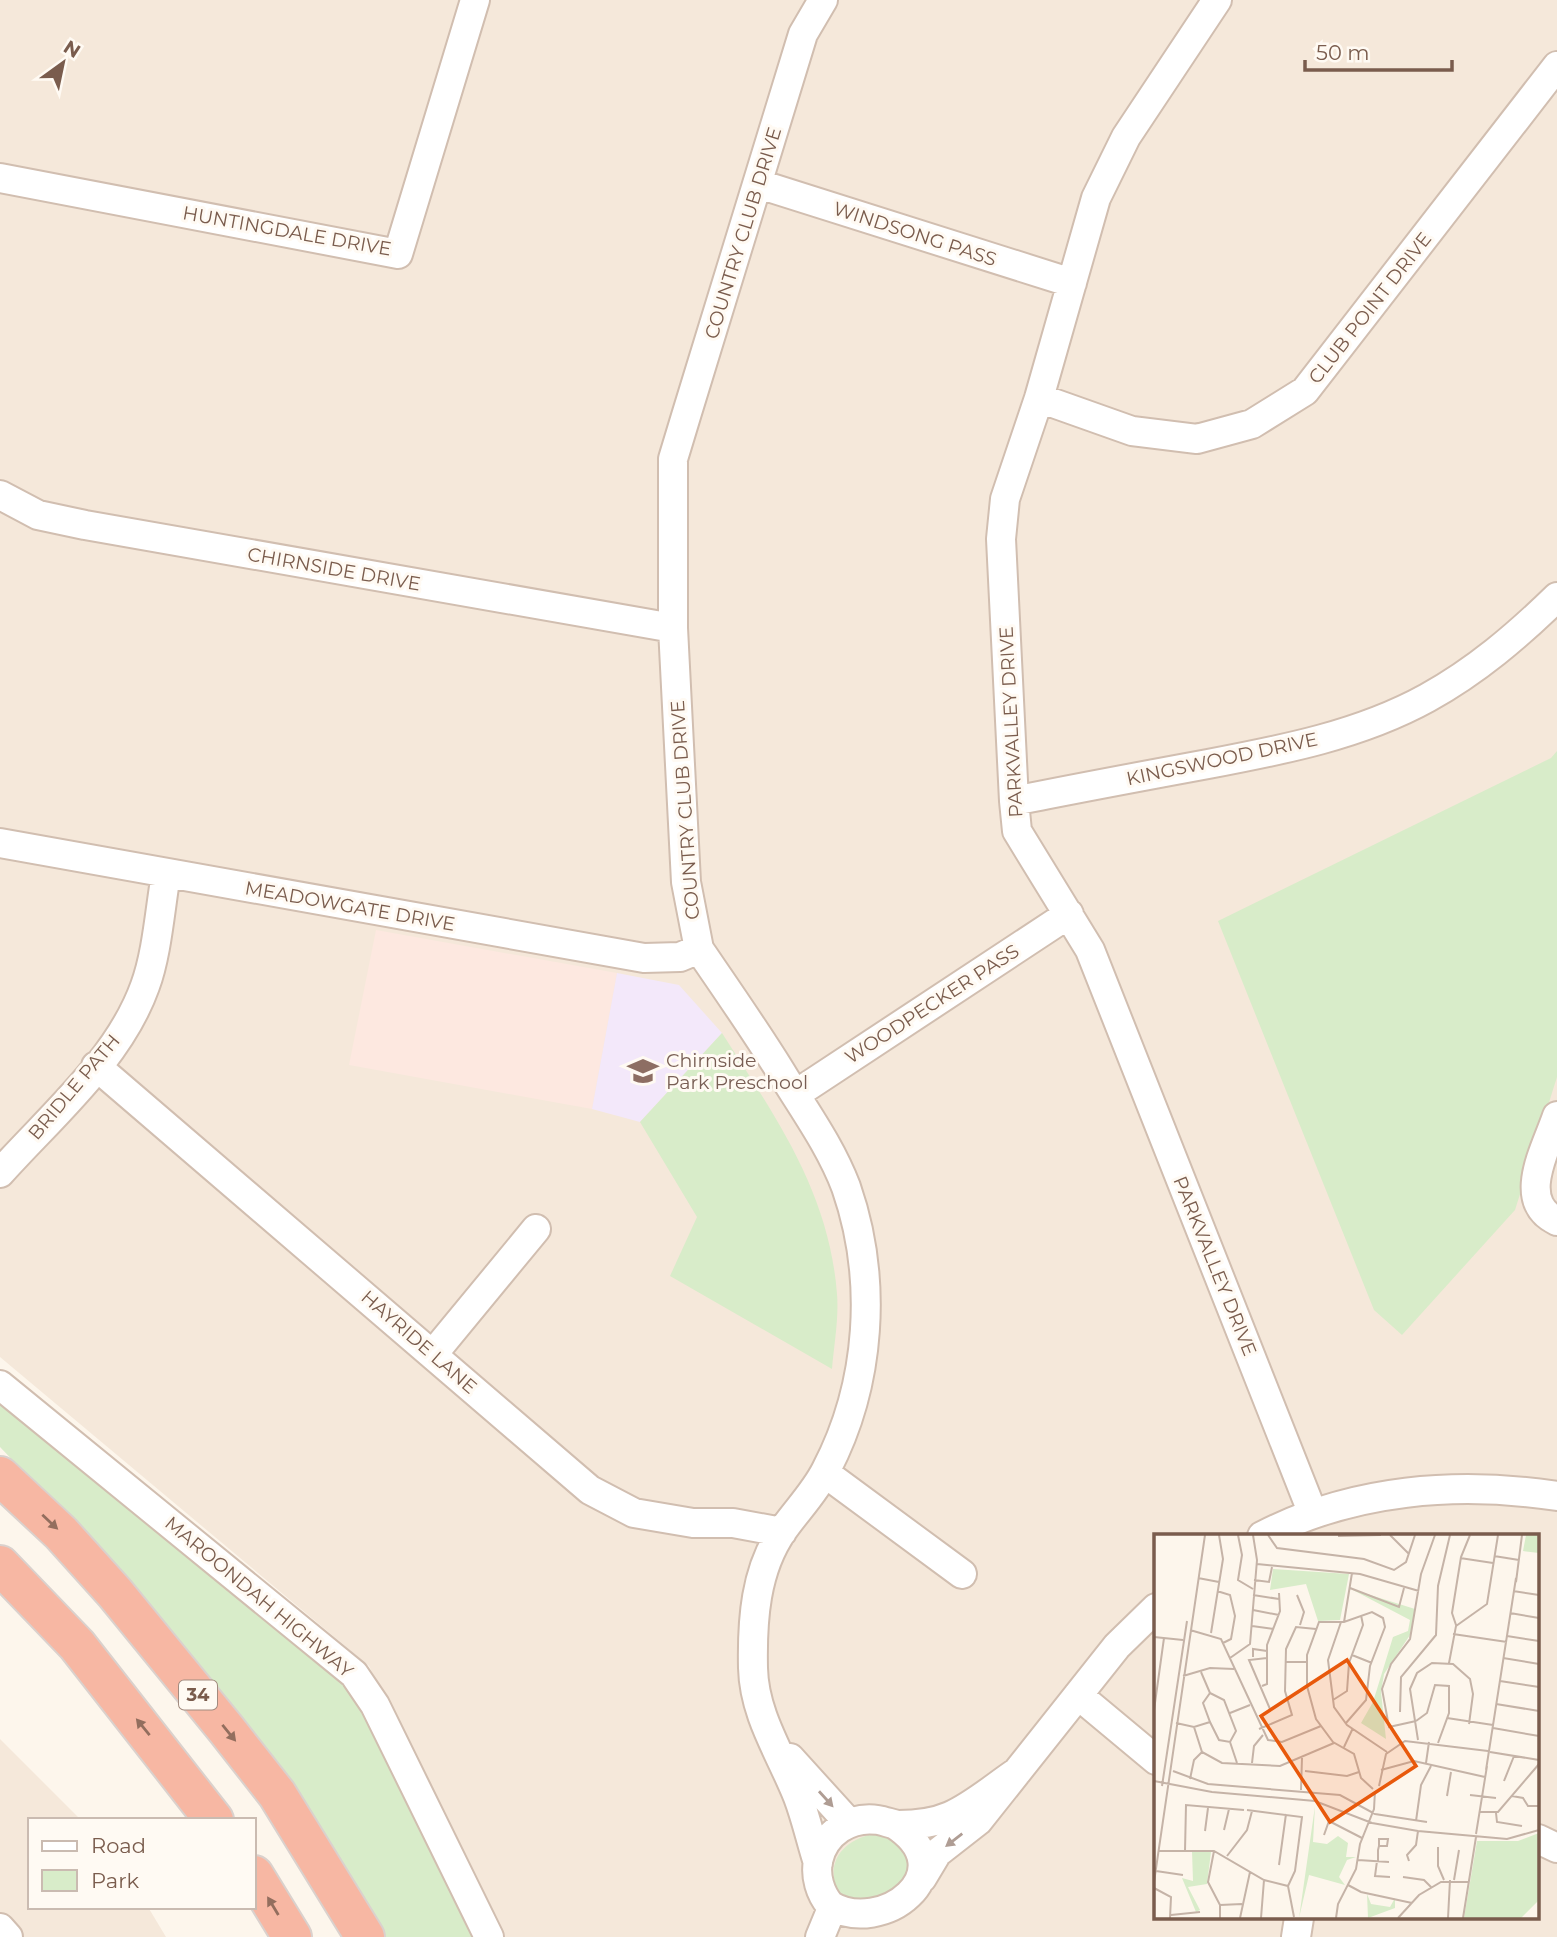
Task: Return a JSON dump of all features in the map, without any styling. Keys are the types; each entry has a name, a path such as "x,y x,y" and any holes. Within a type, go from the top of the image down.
{"highway":[{"name":"34","path":"0,1476 61,1532 115,1593 226,1729 277,1794 365,1937"},
{"path":"0,1565 77,1645 212,1818"},
{"path":"256,1878 292,1937"}],"street":[{"name":"HUNTINGDALE DRIVE","path":"0,178 398,254 475,0"},
{"name":"COUNTRY CLUB DRIVE","path":"818,1863 798,1798 754,1689 754,1626 761,1580 782,1532 825,1473 854,1402 861,1368 866,1295 860,1247 845,1187 831,1153 796,1094 699,949 686,882 673,628 673,459 803,34 823,0"},
{"name":"PARKVALLEY DRIVE","path":"1217,0 1111,164 1097,198 1005,499 1001,539 1014,801 1017,831 1090,950 1313,1514"},
{"name":"CLUB POINT DRIVE","path":"1038,398 1132,430 1196,439 1252,424 1305,391 1557,66"},
{"name":"WINDSONG PASS","path":"759,184 1072,283"},
{"name":"CHIRNSIDE DRIVE","path":"0,495 38,515 85,525 673,628"},
{"name":"KINGSWOOD DRIVE","path":"1014,801 1290,748 1378,720 1425,699 1464,676 1499,650 1557,597"},
{"name":"MEADOWGATE DRIVE","path":"0,844 644,958 680,957 699,949"},
{"name":"BRIDLE PATH","path":"0,1172 96,1066 128,1021 146,985 166,874"},
{"name":"WOODPECKER PASS","path":"796,1094 1069,914"},
{"name":"HAYRIDE LANE","path":"96,1066 590,1490 634,1513 659,1519 733,1523 782,1532"},
{"path":"1557,1116 1533,1189 1536,1203 1547,1216 1557,1221"},
{"path":"433,1354 536,1229"},
{"name":"MAROONDAH HIGHWAY","path":"0,1385 354,1674 375,1705 489,1937"},
{"path":"825,1473 962,1574"},
{"path":"1267,1534 1313,1514 1397,1493 1458,1488 1513,1489 1557,1496"},
{"path":"1017,1772 951,1816 921,1825 894,1825 880,1820 849,1823 829,1839 818,1863 820,1888 832,1908 850,1920 878,1930 914,1901 922,1878 937,1853 978,1821 1017,1772 1078,1695 1117,1646 1154,1610"},
{"path":"1078,1695 1154,1758"},
{"name":"COUNTRY CLUB DRIVE","path":"772,1738 849,1823"},
{"path":"894,1825 916,1847 922,1878"},
{"path":"1540,1840 1557,1848"},
{"path":"820,1937 832,1908"},
{"path":"0,1928 8,1937"}],"shaded area":[{"path":"0,0 1557,0 1557,1937 501,1937 369,1666 0,1357"},
{"path":"376,930 617,973 592,1109 349,1065"},
{"name":"Chirnside Park Preschool","path":"617,973 679,985 722,1033 640,1122 592,1109"},
{"path":"0,1739 79,1818 28,1818 28,1909 149,1909 166,1937 0,1937"}],"green space":[{"path":"1557,751 1557,1077 1515,1210 1402,1335 1374,1310 1218,921 1551,758"},
{"path":"722,1033 762,1095 797,1157 823,1222 832,1257 837,1294 832,1369 670,1276 697,1217 640,1122"},
{"path":"0,1396 333,1669 363,1701 478,1937 385,1937 300,1801 88,1539 0,1447"},
{"path":"878,1833 899,1842 914,1868 902,1902 844,1902 834,1877 834,1866 838,1857 853,1841"}],"place":[{"name":"Chirnside Park Preschool","path":"643,1071"}]}
